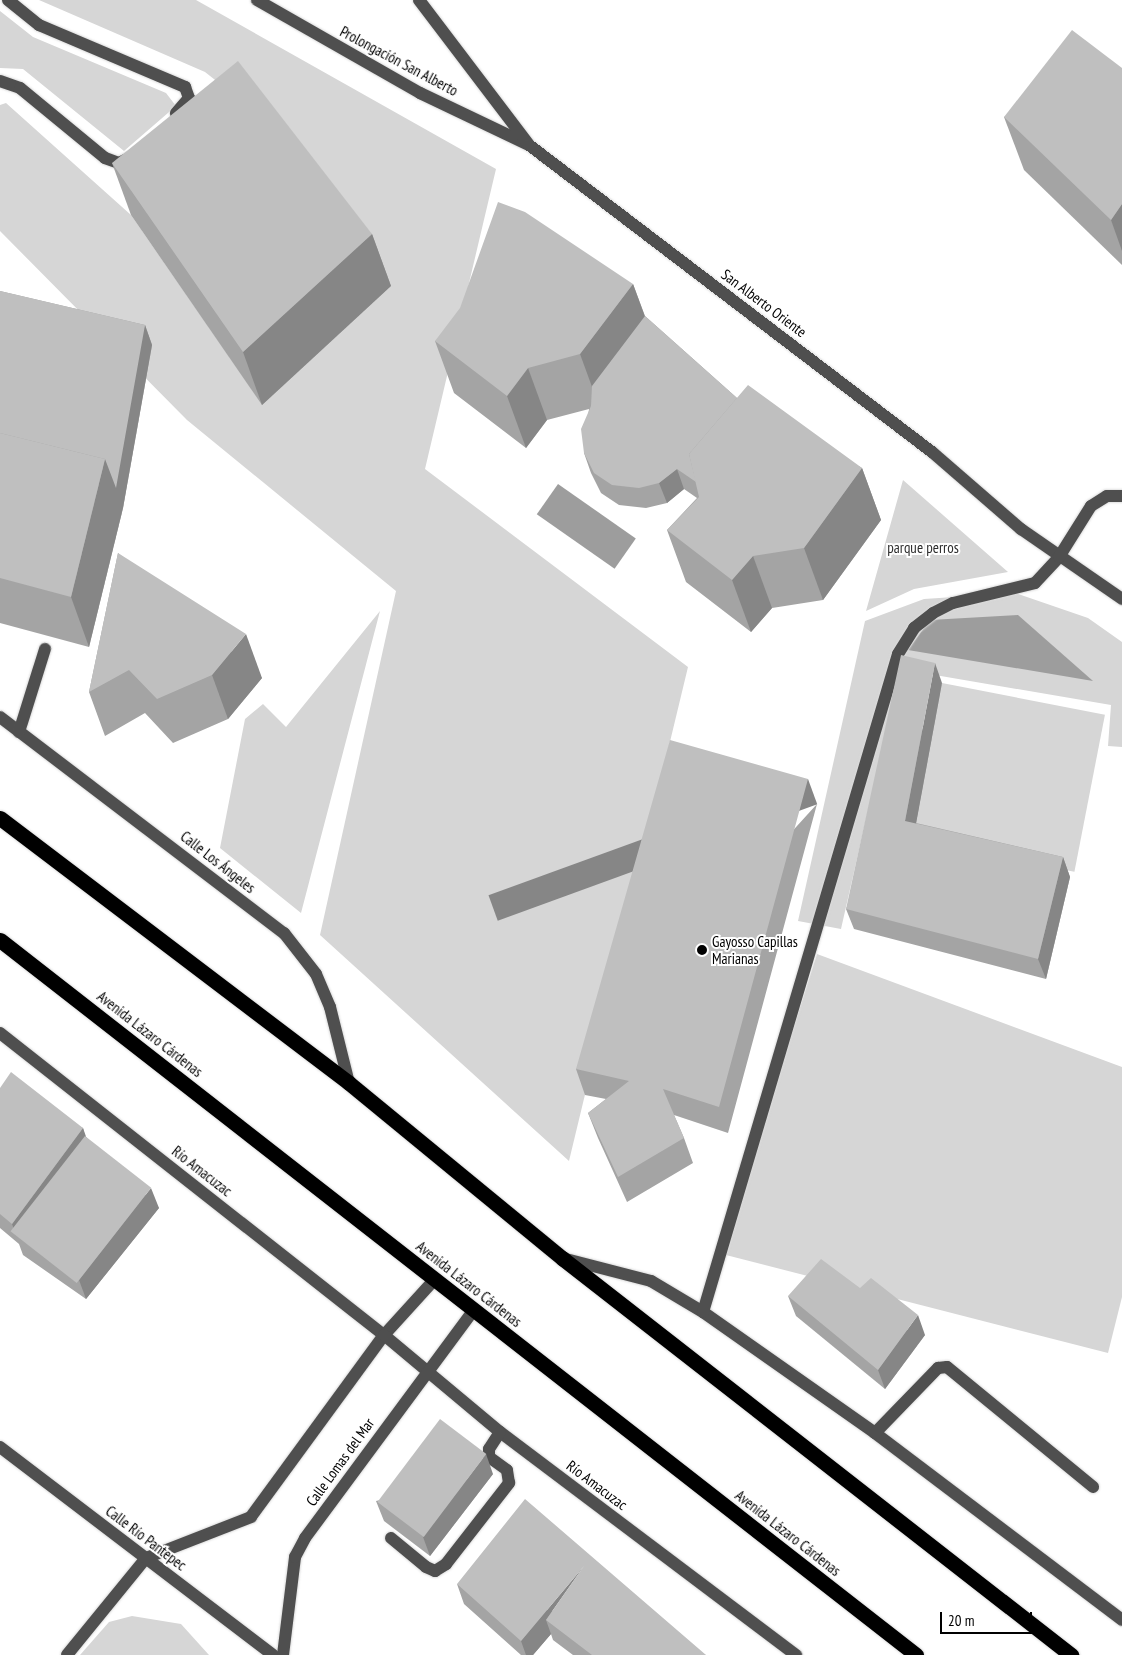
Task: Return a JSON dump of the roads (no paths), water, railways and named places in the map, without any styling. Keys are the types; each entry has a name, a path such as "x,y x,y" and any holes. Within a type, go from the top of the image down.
{"highway":[{"path":"0,818 349,1083 562,1258 1071,1655"},
{"name":"Avenida Lázaro Cárdenas","path":"0,940 916,1655"}],"street":[{"path":"8,0 39,25 185,87 186,104 166,123"},
{"name":"Prolongación San Alberto","path":"257,0 420,92 529,145"},
{"name":"San Alberto Oriente","path":"419,0 529,145 932,452 1059,557 1122,599"},
{"path":"0,81 20,88 105,158 125,161 139,148"},
{"path":"704,1312 898,654 914,628 933,613 962,600 1035,583 1059,557 1091,506 1107,496 1122,496"},
{"path":"19,732 45,649"},
{"name":"Calle Los Ángeles","path":"0,717 284,934 320,982 349,1083"},
{"name":"Río Amacuzac","path":"0,1033 384,1335 429,1368 500,1432 796,1655"},
{"path":"562,1258 651,1281 704,1312 875,1432 1122,1620"},
{"path":"67,1655 146,1558 250,1517 384,1335 435,1279"},
{"name":"Calle Lomas del Mar","path":"283,1655 295,1557 303,1542 429,1368 474,1310"},
{"path":"875,1432 938,1368 947,1367 1093,1487"},
{"path":"391,1538 426,1568 435,1571 446,1564 509,1482 507,1470 489,1457 489,1449 500,1432"},
{"name":"Calle Río Pantepec","path":"0,1447 273,1655"}],"place":[{"name":"Gayosso Capillas Marianas","path":"702,950"}],"park label":[{"name":"parque perros","path":"923,548"}]}
